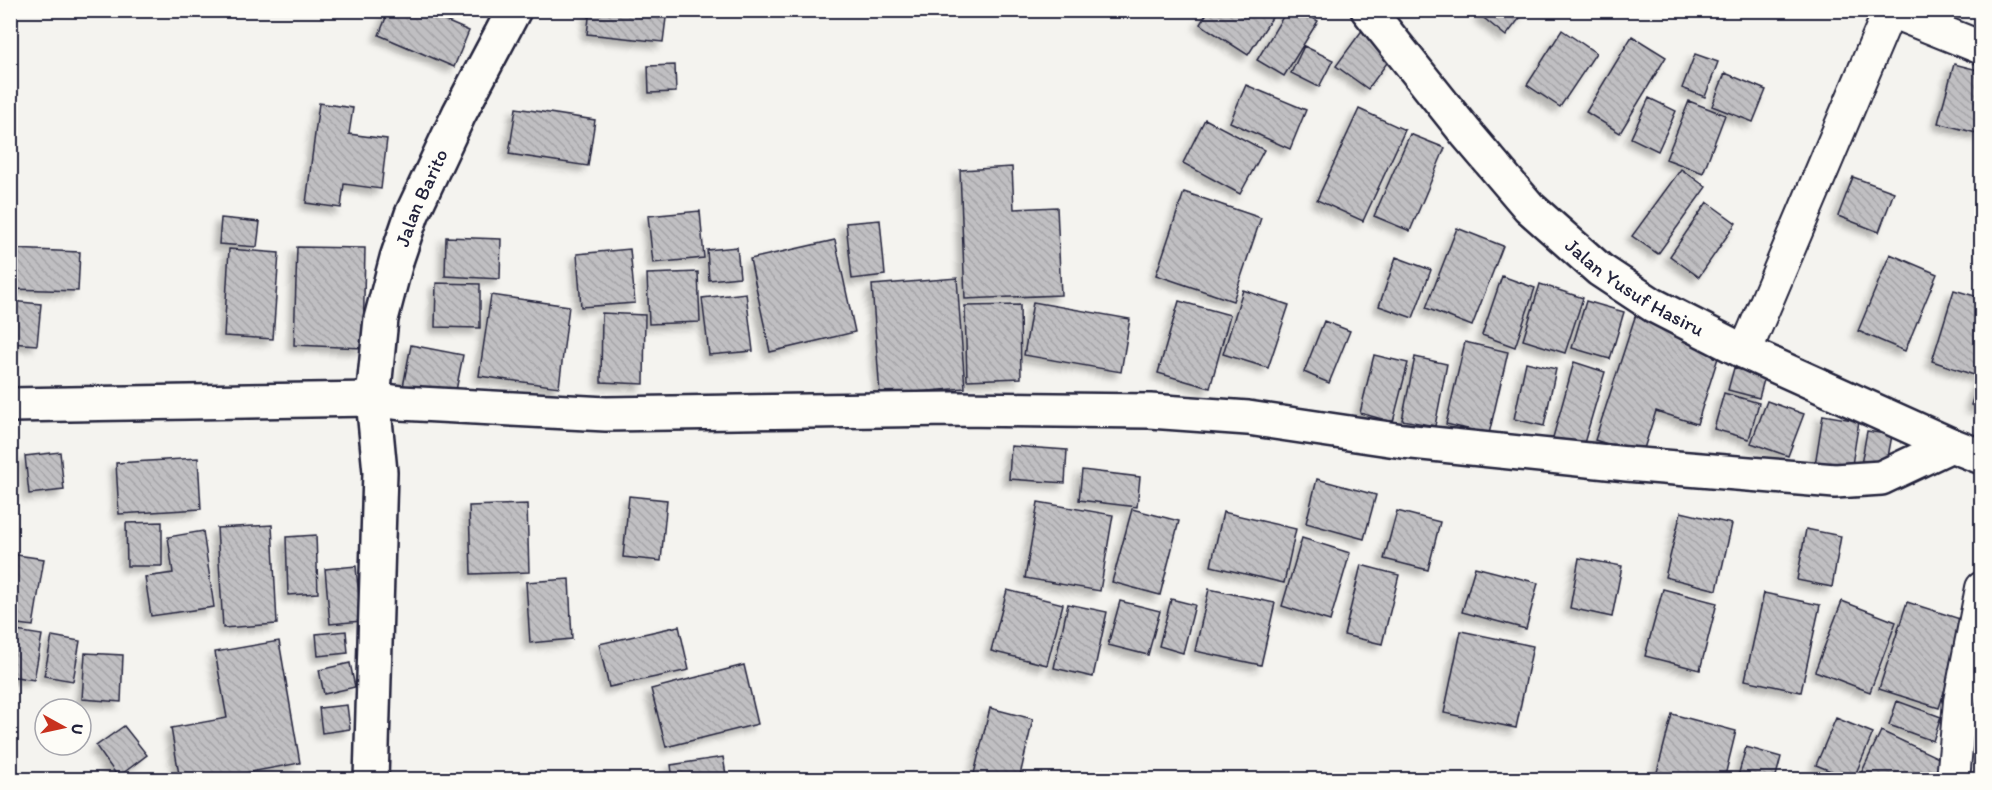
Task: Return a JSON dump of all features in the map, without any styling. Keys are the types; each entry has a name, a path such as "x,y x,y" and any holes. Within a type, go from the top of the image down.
{"street":[{"name":"Jalan Barito","path":"371,780 380,472 373,399 381,319 397,258 412,214 459,114 514,10"},
{"name":"Jalan Yusuf Hasiru","path":"1368,10 1466,133 1529,207 1600,270 1653,305 1745,352 1951,446 1982,457"},
{"path":"1745,352 1890,10 1982,48"},
{"path":"10,405 373,399 400,403 606,414 953,409 1150,411 1248,418 1404,441 1627,464 1835,481 1881,478 1951,446"},
{"path":"1953,780 1960,702 1982,588"}],"building":[{"path":"389,10 420,10 469,31 454,67 379,35"},
{"path":"590,10 667,10 663,42 587,34"},
{"path":"1209,10 1277,10 1248,55 1200,24"},
{"path":"1287,10 1300,10 1318,21 1284,76 1257,60"},
{"path":"1484,10 1526,10 1506,36 1480,15"},
{"path":"1363,29 1395,52 1368,89 1336,66"},
{"path":"1562,30 1596,53 1560,107 1527,85"},
{"path":"1632,36 1666,57 1620,133 1586,112"},
{"path":"1304,46 1333,60 1319,87 1291,73"},
{"path":"1695,54 1718,62 1705,97 1682,88"},
{"path":"1954,64 1982,71 1980,134 1938,123"},
{"path":"675,65 676,92 649,93 648,66"},
{"path":"1725,73 1766,90 1753,122 1712,106"},
{"path":"1246,85 1306,110 1290,149 1230,122"},
{"path":"1649,98 1676,111 1658,151 1631,138"},
{"path":"1689,101 1725,115 1703,173 1666,159"},
{"path":"319,103 353,108 349,134 387,139 381,189 344,184 341,208 306,203"},
{"path":"516,108 595,120 588,166 509,154"},
{"path":"1359,109 1405,130 1363,221 1317,200"},
{"path":"1205,119 1264,150 1240,194 1183,163"},
{"path":"1410,134 1445,148 1410,231 1374,216"},
{"path":"1012,167 1014,209 1057,207 1061,295 965,299 960,170"},
{"path":"1681,169 1706,187 1658,254 1632,236"},
{"path":"1853,177 1894,192 1879,232 1838,216"},
{"path":"1184,192 1261,218 1233,301 1156,275"},
{"path":"1707,202 1736,223 1699,277 1670,256"},
{"path":"700,211 704,258 653,263 648,216"},
{"path":"221,218 260,222 257,247 219,244"},
{"path":"880,220 885,275 852,279 846,223"},
{"path":"1457,228 1503,246 1472,326 1426,308"},
{"path":"446,237 501,239 500,279 445,276"},
{"path":"835,240 855,332 770,352 750,259"},
{"path":"297,247 365,248 363,348 294,345"},
{"path":"737,247 740,277 709,280 707,250"},
{"path":"12,249 80,252 78,291 11,289"},
{"path":"229,249 279,253 273,339 224,336"},
{"path":"630,249 635,303 581,307 577,254"},
{"path":"1890,254 1937,274 1905,351 1858,331"},
{"path":"1396,257 1431,270 1413,318 1379,306"},
{"path":"698,272 700,322 649,324 647,274"},
{"path":"1502,276 1535,288 1515,347 1482,335"},
{"path":"957,278 965,388 880,395 872,285"},
{"path":"436,283 480,284 480,328 435,327"},
{"path":"1540,284 1583,298 1565,353 1523,340"},
{"path":"1243,290 1289,305 1268,368 1223,354"},
{"path":"1954,290 1982,298 1982,360 1977,376 1932,361"},
{"path":"746,293 753,351 709,355 702,298"},
{"path":"491,295 569,306 559,387 479,376"},
{"path":"10,301 41,304 37,345 10,343"},
{"path":"1179,301 1230,315 1210,388 1158,373"},
{"path":"1586,301 1624,312 1610,359 1572,348"},
{"path":"1033,302 1130,319 1121,372 1024,355"},
{"path":"1020,305 1021,378 967,380 965,306"},
{"path":"602,313 645,315 644,384 601,382"},
{"path":"1636,314 1723,342 1697,424 1656,411 1642,455 1595,440"},
{"path":"1324,321 1350,331 1329,383 1304,372"},
{"path":"1465,342 1508,352 1489,434 1446,424"},
{"path":"411,345 463,355 455,396 403,387"},
{"path":"1374,355 1408,363 1393,422 1360,413"},
{"path":"1415,357 1447,364 1435,426 1402,420"},
{"path":"1526,362 1556,369 1544,426 1514,419"},
{"path":"1574,362 1605,372 1582,450 1552,441"},
{"path":"1734,368 1765,376 1759,398 1728,390"},
{"path":"1982,370 1982,408 1971,405"},
{"path":"1724,393 1759,403 1749,439 1714,429"},
{"path":"1767,401 1804,414 1788,456 1751,443"},
{"path":"1823,415 1859,421 1851,471 1815,465"},
{"path":"1867,431 1892,435 1885,474 1860,470"},
{"path":"1011,446 1067,450 1065,483 1009,479"},
{"path":"60,452 64,490 29,494 25,456"},
{"path":"198,458 201,509 119,514 116,463"},
{"path":"1082,470 1140,477 1137,507 1079,500"},
{"path":"1317,479 1376,495 1364,539 1306,523"},
{"path":"629,496 667,500 661,561 623,557"},
{"path":"1038,502 1113,515 1100,591 1025,578"},
{"path":"527,504 529,572 471,574 469,506"},
{"path":"1132,509 1179,521 1160,595 1112,582"},
{"path":"1397,511 1440,522 1428,570 1384,559"},
{"path":"1223,512 1296,529 1284,583 1211,566"},
{"path":"1681,512 1732,524 1717,590 1665,577"},
{"path":"162,522 162,566 127,566 126,523"},
{"path":"272,525 277,624 223,628 217,528"},
{"path":"1806,529 1841,536 1832,587 1797,580"},
{"path":"203,531 214,607 151,616 145,577 173,573 168,537"},
{"path":"316,535 318,593 288,595 286,537"},
{"path":"1302,538 1350,553 1330,621 1282,606"},
{"path":"10,554 44,559 33,626 10,623"},
{"path":"1579,558 1622,566 1612,617 1570,608"},
{"path":"1361,565 1399,575 1382,644 1344,635"},
{"path":"356,566 361,621 330,624 325,569"},
{"path":"1475,567 1538,583 1526,629 1462,612"},
{"path":"569,579 572,639 530,643 526,582"},
{"path":"1209,589 1275,603 1261,665 1195,651"},
{"path":"1663,589 1717,603 1700,670 1645,656"},
{"path":"1007,590 1063,604 1047,665 991,651"},
{"path":"1764,593 1820,605 1801,692 1745,680"},
{"path":"1171,599 1195,605 1183,653 1159,646"},
{"path":"1120,601 1160,611 1148,655 1108,645"},
{"path":"1842,601 1896,622 1870,692 1815,671"},
{"path":"1907,602 1966,621 1939,708 1879,689"},
{"path":"1068,604 1107,612 1093,677 1054,668"},
{"path":"679,626 689,670 609,687 599,644"},
{"path":"10,630 42,635 34,680 10,676"},
{"path":"346,631 348,653 318,656 316,634"},
{"path":"1461,631 1533,646 1516,728 1444,713"},
{"path":"52,636 80,641 73,681 44,676"},
{"path":"279,641 300,763 207,780 180,780 171,728 227,718 215,652"},
{"path":"85,653 123,655 121,702 82,697"},
{"path":"350,663 355,687 324,694 319,670"},
{"path":"744,665 758,724 666,747 651,689"},
{"path":"1897,701 1941,717 1933,741 1889,725"},
{"path":"347,705 350,729 322,733 319,708"},
{"path":"990,708 1033,719 1019,780 973,778"},
{"path":"1672,714 1736,731 1724,780 1655,780"},
{"path":"1836,718 1873,733 1853,780 1816,765"},
{"path":"124,726 147,755 118,777 96,746"},
{"path":"1881,731 1943,760 1934,780 1858,780"},
{"path":"1746,747 1781,757 1775,780 1737,780"},
{"path":"723,757 727,780 673,780 671,765"},
{"path":"78,773 93,780 75,780"}]}
